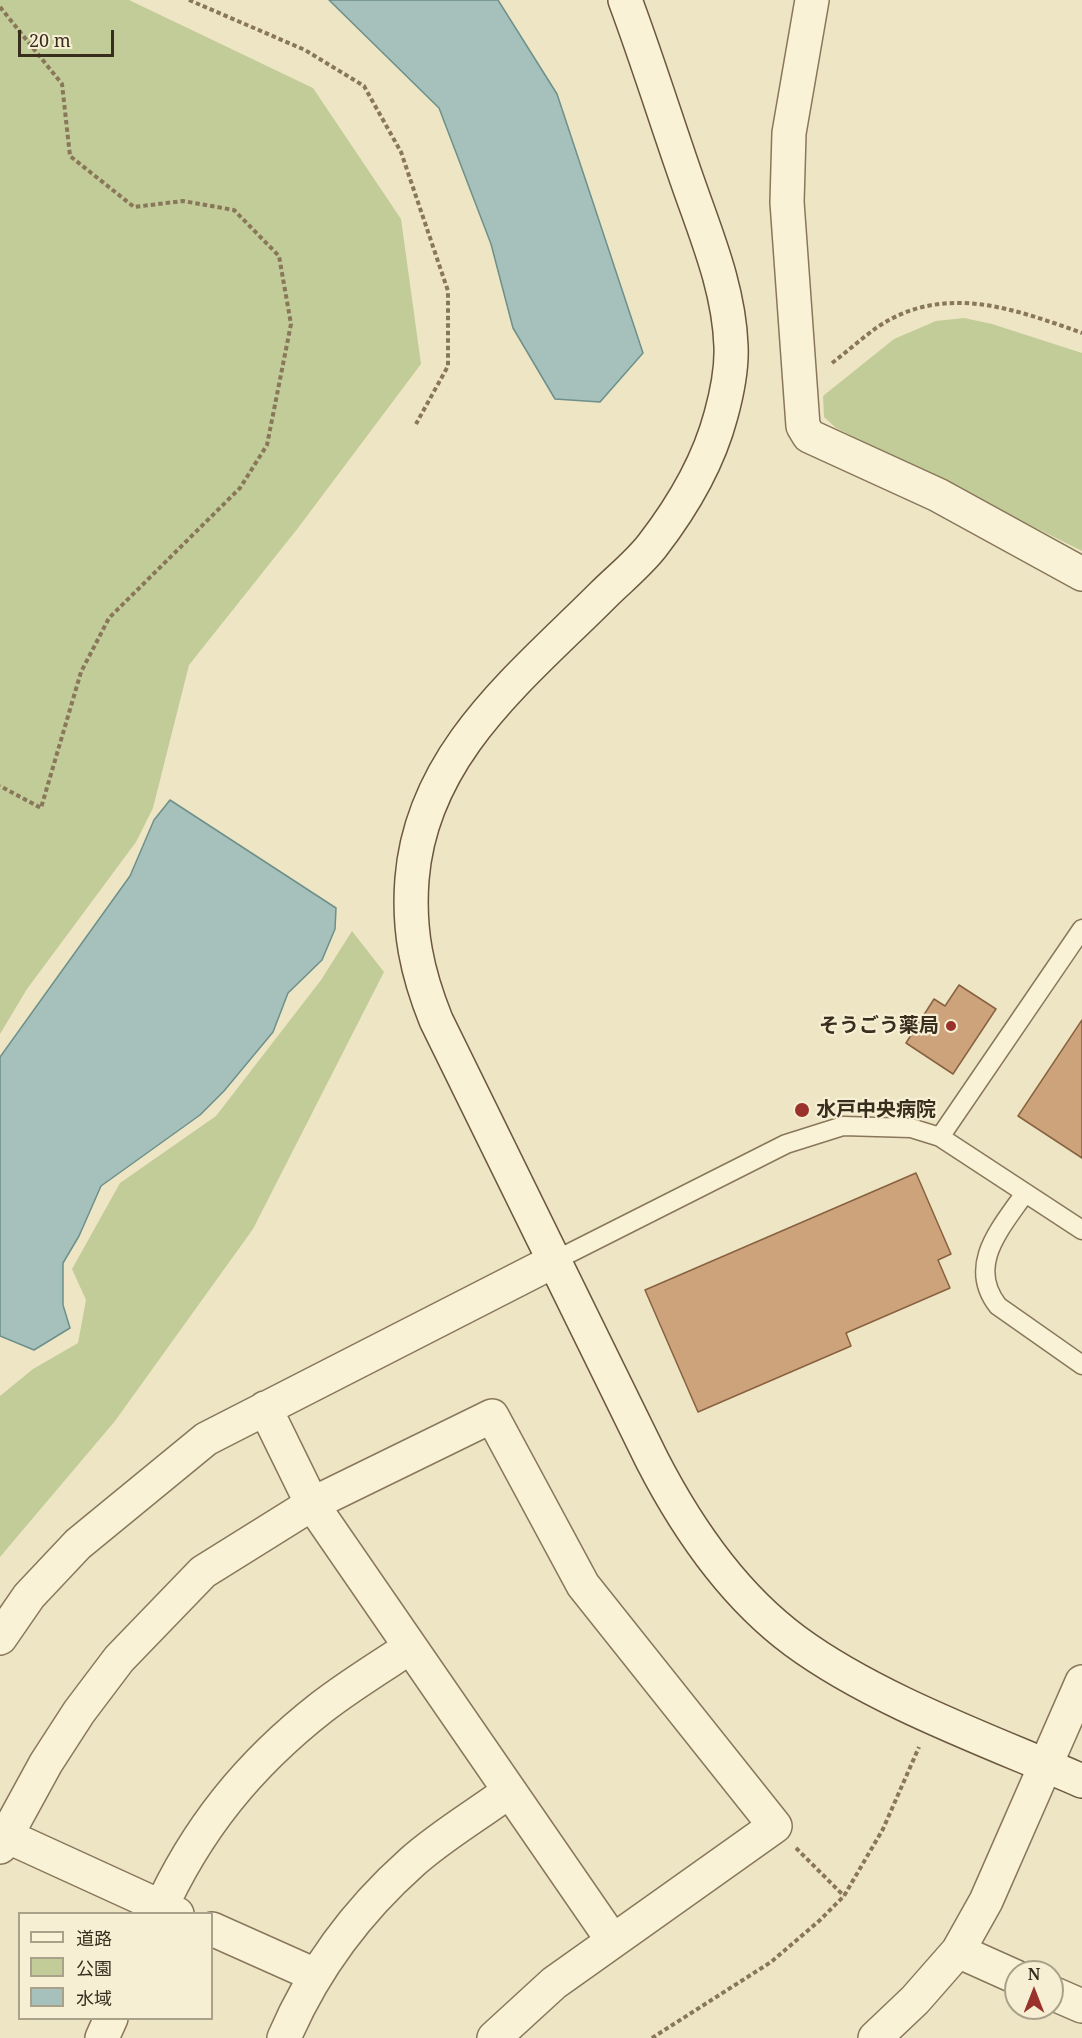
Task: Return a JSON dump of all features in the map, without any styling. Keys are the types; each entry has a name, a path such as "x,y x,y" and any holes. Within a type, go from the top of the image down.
{"street":[{"path":"625,0 724,287 731,348 726,397 713,446 689,494 651,548 494,705 461,745 439,780 423,816 414,861 411,900 412,940 421,982 436,1020 681,1515 714,1559 762,1612 795,1641 847,1674 933,1716 1082,1781"},
{"path":"812,0 789,133 787,202 803,426 809,436 938,495 1082,574"},
{"path":"0,1638 29,1596 78,1544 206,1439 554,1261"},
{"path":"265,1408 312,1504 508,1792 613,1941"},
{"path":"409,1648 323,1706 273,1749 213,1816 185,1861 166,1911 2,1838 79,1712 118,1659 204,1572 312,1504 492,1416 583,1585 775,1826 554,1983 494,2038"},
{"path":"875,2038 915,2000 958,1951 995,1882 1082,1682"},
{"path":"284,2038 315,1975 345,1933 413,1861 508,1792"},
{"path":"213,1929 315,1975"},
{"path":"958,1951 1004,1972"},
{"path":"1064,1998 1082,2006"},
{"path":"102,2038 111,2020"}],"lane":[{"path":"940,1137 1082,929"},
{"path":"554,1261 786,1144 843,1126 911,1128 940,1137 1082,1230"},
{"path":"1025,1193 990,1244 985,1262 988,1294 998,1306 1082,1365"}],"path":[{"path":"189,0 305,50 364,86 401,152 448,291 448,366 416,424"},
{"path":"0,7 62,84 70,156 134,207 183,201 234,210 279,256 291,324 267,445 240,488 109,618 81,672 41,808 0,786"},
{"path":"801,387 880,325 916,308 940,302 968,302 999,306 1082,333"},
{"path":"652,2038 771,1962 844,1896 883,1829 933,1716"},
{"path":"775,1826 844,1896"}],"green space":[{"path":"0,0 129,0 313,88 401,219 421,364 298,528 189,665 153,808 136,842 27,989 0,1034"},
{"path":"964,318 992,324 1082,353 1082,551 836,428 824,417 823,396 894,339 936,321"},
{"path":"352,931 384,972 253,1229 115,1421 0,1557 0,1396 33,1369 78,1343 86,1300 72,1269 120,1183 216,1116 321,980"}],"water":[{"path":"329,0 498,0 557,94 643,353 600,402 555,399 513,328 491,244 439,108"},
{"path":"170,800 336,908 335,929 322,960 288,993 273,1032 224,1091 200,1115 101,1186 79,1236 63,1263 63,1305 70,1328 34,1350 0,1336 0,1057 130,876 154,820"}],"building":[{"name":"そうごう薬局","path":"959,985 996,1009 953,1074 906,1043 934,999 945,1006"},
{"path":"1082,1020 1082,1158 1018,1116"},
{"path":"916,1173 951,1254 938,1260 950,1288 846,1333 851,1346 698,1412 645,1290"}],"place":[{"name":"そうごう薬局","path":"951,1026"},
{"name":"水戸中央病院","path":"802,1110"}]}
